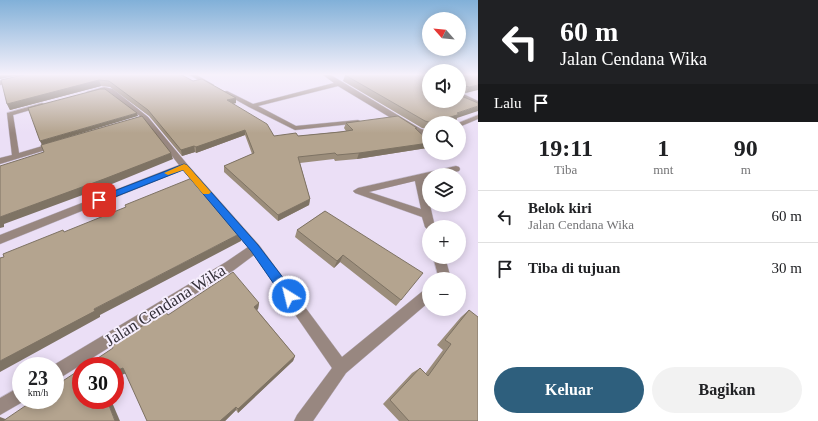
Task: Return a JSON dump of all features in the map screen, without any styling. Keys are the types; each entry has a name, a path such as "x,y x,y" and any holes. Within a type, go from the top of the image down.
{"street":[{"path":"116,94 146,118 184,166 255,248 341,368"},
{"path":"228,94 291,127 298,129 362,121"},
{"path":"251,106 300,94"},
{"path":"356,94 422,132"},
{"path":"466,97 478,103"},
{"path":"0,116 48,104"},
{"path":"10,114 16,156"},
{"path":"385,119 396,117"},
{"path":"466,122 478,117"},
{"path":"123,124 146,118"},
{"path":"0,161 62,142"},
{"path":"0,240 184,166"},
{"path":"422,176 358,191 427,215"},
{"path":"419,177 428,220"},
{"name":"Jalan Cendana Wika","path":"64,367 223,270 255,248"},
{"path":"302,421 341,368 422,300"},
{"path":"0,407 12,400"}],"building":[{"path":"4,94 47,94 7,104"},
{"path":"82,94 111,94 137,113 40,141 28,108"},
{"path":"126,94 228,94 236,98 227,100 267,124 274,136 296,133 298,136 353,130 346,123 398,116 417,128 415,128 422,134 422,144 359,153 337,155 335,153 298,157 310,199 278,215 224,166 254,153 245,130 196,147 194,146 181,150 148,110"},
{"path":"377,94 422,94 422,108 466,108 466,98 478,103 478,106 457,113 460,114 454,116 422,116 422,119"},
{"path":"142,116 171,153 0,217 0,166 44,152 41,145"},
{"path":"192,178 241,233 94,309 95,311 0,361 0,258 4,257 3,254 63,230 64,232"},
{"path":"325,211 422,272 422,274 401,300 343,255 337,261 297,230"},
{"path":"233,272 259,303 254,307 295,356 238,409 236,407 220,421 147,421 124,370 124,357 100,357 113,348 112,346 165,311 168,315"},
{"path":"469,310 478,317 478,421 409,421 390,400 420,368 428,376 451,344 445,340 464,316 466,316"},
{"path":"72,375 72,409 110,409 115,421 3,421 21,409 64,409 64,380"}],"slow traffic":[{"path":"168,173 184,166 206,192"}],"route":[{"path":"99,200 184,166 255,248 289,296"}]}
